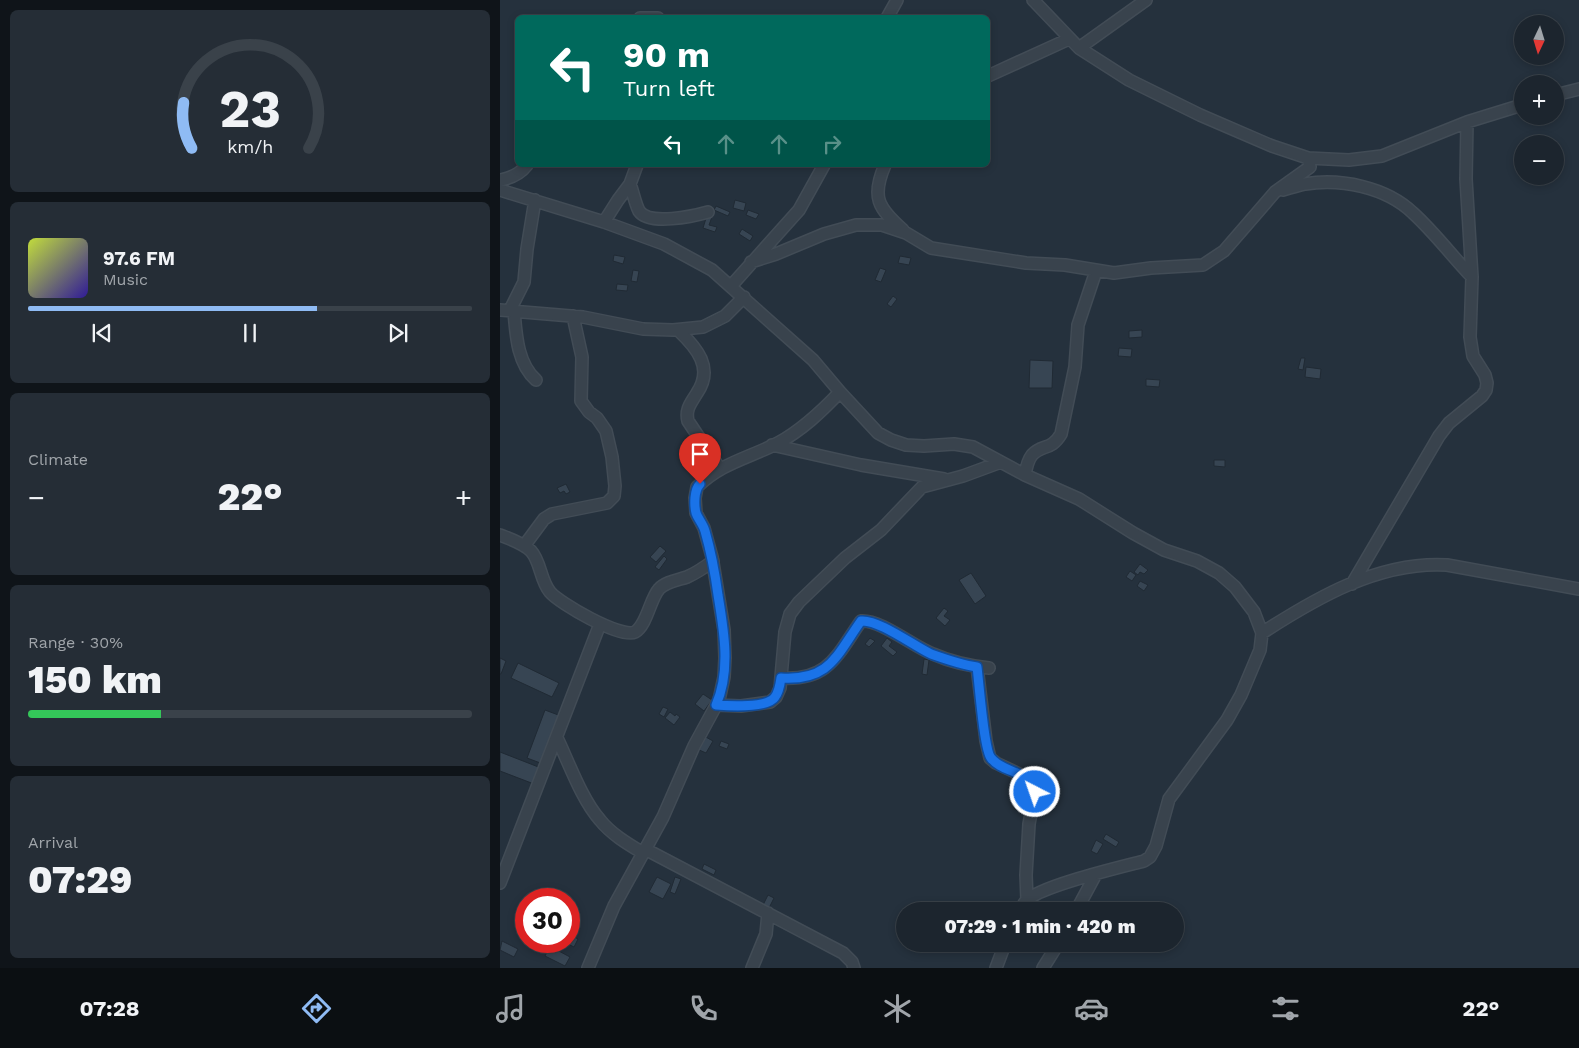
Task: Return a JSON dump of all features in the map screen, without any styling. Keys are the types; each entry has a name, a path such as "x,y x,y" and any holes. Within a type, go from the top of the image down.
{"street":[{"path":"889,15 897,0"},
{"path":"1032,0 1079,48 1129,80 1200,115 1272,146 1308,158 1349,160 1382,156 1466,122 1514,107"},
{"path":"1079,48 1146,0"},
{"path":"990,75 1069,39"},
{"path":"1564,93 1579,89"},
{"path":"1352,584 1439,436 1449,423 1477,401 1486,390 1485,375 1474,356 1470,337 1472,277 1466,179 1466,122"},
{"path":"883,167 878,181 878,197 886,214 906,233 930,248 1026,263 1065,265 1114,273 1151,268 1203,265 1224,251 1275,192 1310,167 1308,158"},
{"path":"500,180 513,177 526,167"},
{"path":"604,222 630,184 636,167"},
{"path":"731,286 799,210 823,167"},
{"path":"1275,192 1306,184 1335,183 1363,187 1389,196 1412,212 1472,277"},
{"path":"630,184 639,210 647,216 676,219 708,212"},
{"path":"500,190 604,222 664,244 712,270 813,360 878,433 906,445 954,444 973,447 1025,475 1079,499 1164,550 1197,561 1218,572 1235,587 1254,612 1262,634 1260,650 1241,695 1227,720 1169,800 1156,846 1150,857 1144,861 1045,891 1026,900 1029,824 1035,792 1034,786 1019,774 990,758 986,741 977,667"},
{"path":"535,200 524,282 508,310 516,332 522,361 530,375 536,380"},
{"path":"751,262 824,234 856,226 882,225 906,233"},
{"path":"1025,475 1031,456 1039,450 1056,443 1061,434 1074,367 1078,325 1096,271"},
{"path":"508,310 573,316 643,329 678,330 703,327 725,316 744,297"},
{"path":"524,546 544,519 552,514 607,503 614,496 616,486 610,444 606,431 582,401 582,357 573,316"},
{"path":"678,330 689,340 698,353 704,366 705,374 698,392 687,408 688,421 720,469"},
{"path":"588,968 614,906 663,817 694,746 716,705 724,677 724,630 713,561 704,528 696,513 695,498 697,487 720,469 772,445 816,418 840,392"},
{"path":"772,445 861,465 948,480"},
{"path":"716,705 742,706 770,702 776,697 780,688 785,632 790,614 799,602 845,558 881,530 922,487 1001,462"},
{"path":"500,535 530,550 535,557 550,592 587,618 629,633 635,632 640,626 660,587 688,577 713,561"},
{"path":"1262,634 1302,607 1352,584 1406,566 1446,564 1579,589"},
{"path":"781,678 804,678 817,674 832,662 861,621 866,620 878,624 933,654 977,667 989,668"},
{"path":"500,883 600,624"},
{"path":"557,738 588,803 600,821 628,844 843,953 852,962 854,968"},
{"path":"1081,902 1096,874"},
{"path":"752,968 766,934 768,914"},
{"path":"996,968 1002,952"},
{"path":"1043,968 1053,952"}],"building":[{"path":"735,200 746,203 744,211 733,208"},
{"path":"716,206 730,212 728,216 714,210"},
{"path":"748,210 759,214 756,219 746,215"},
{"path":"707,215 712,217 709,225 717,227 715,232 703,228"},
{"path":"742,229 753,236 750,241 739,234"},
{"path":"614,255 625,257 623,264 613,261"},
{"path":"900,256 911,258 909,265 898,263"},
{"path":"880,268 886,270 881,282 875,280"},
{"path":"633,270 639,271 637,282 631,281"},
{"path":"617,284 628,285 627,291 616,290"},
{"path":"893,296 897,299 891,307 887,304"},
{"path":"1142,330 1142,337 1129,338 1129,331"},
{"path":"1119,348 1132,349 1131,357 1118,356"},
{"path":"1301,358 1305,358 1303,370 1298,369"},
{"path":"1030,360 1053,361 1052,388 1029,388"},
{"path":"1306,367 1321,369 1320,379 1305,377"},
{"path":"1146,379 1160,380 1159,387 1146,386"},
{"path":"1214,460 1225,460 1225,467 1214,466"},
{"path":"566,484 570,492 566,494 564,491 560,493 557,488"},
{"path":"660,546 666,551 656,562 650,557"},
{"path":"664,556 667,559 659,570 655,567"},
{"path":"1140,564 1148,570 1144,574 1140,572 1138,575 1134,572"},
{"path":"1130,571 1136,575 1132,581 1126,577"},
{"path":"971,573 986,596 975,604 959,580"},
{"path":"1140,581 1148,585 1144,591 1137,586"},
{"path":"944,608 948,611 944,616 950,620 945,626 936,618"},
{"path":"870,638 875,641 869,647 865,644"},
{"path":"887,638 892,642 889,646 897,652 893,656 881,646"},
{"path":"500,658 506,661 501,674 500,674"},
{"path":"924,659 929,660 927,675 922,674"},
{"path":"518,663 559,683 552,697 511,678"},
{"path":"703,694 712,700 704,711 695,704"},
{"path":"663,707 668,709 664,717 659,714"},
{"path":"545,710 561,716 543,764 527,758"},
{"path":"670,712 680,717 674,725 665,718"},
{"path":"704,736 713,741 706,753 697,749"},
{"path":"721,741 729,744 727,749 719,746"},
{"path":"500,752 541,768 534,784 500,771"},
{"path":"1106,834 1119,842 1116,847 1103,839"},
{"path":"1096,840 1103,844 1097,854 1091,851"},
{"path":"704,864 716,870 714,875 702,869"},
{"path":"657,877 671,884 663,899 649,892"},
{"path":"675,877 681,879 675,894 670,892"},
{"path":"768,895 774,898 769,908 763,905"},
{"path":"502,941 515,948 516,953 514,957 500,950"},
{"path":"547,953 563,953 570,957 565,966 545,956"}],"route":[{"path":"700,484 696,490 696,513 704,528 712,557 724,630 724,677 716,705 742,706 770,702 776,697 780,688 781,678 804,678 817,674 832,662 861,621 866,620 878,624 933,654 977,667 987,750 990,758 1030,782 1034,786 1035,792"}]}
